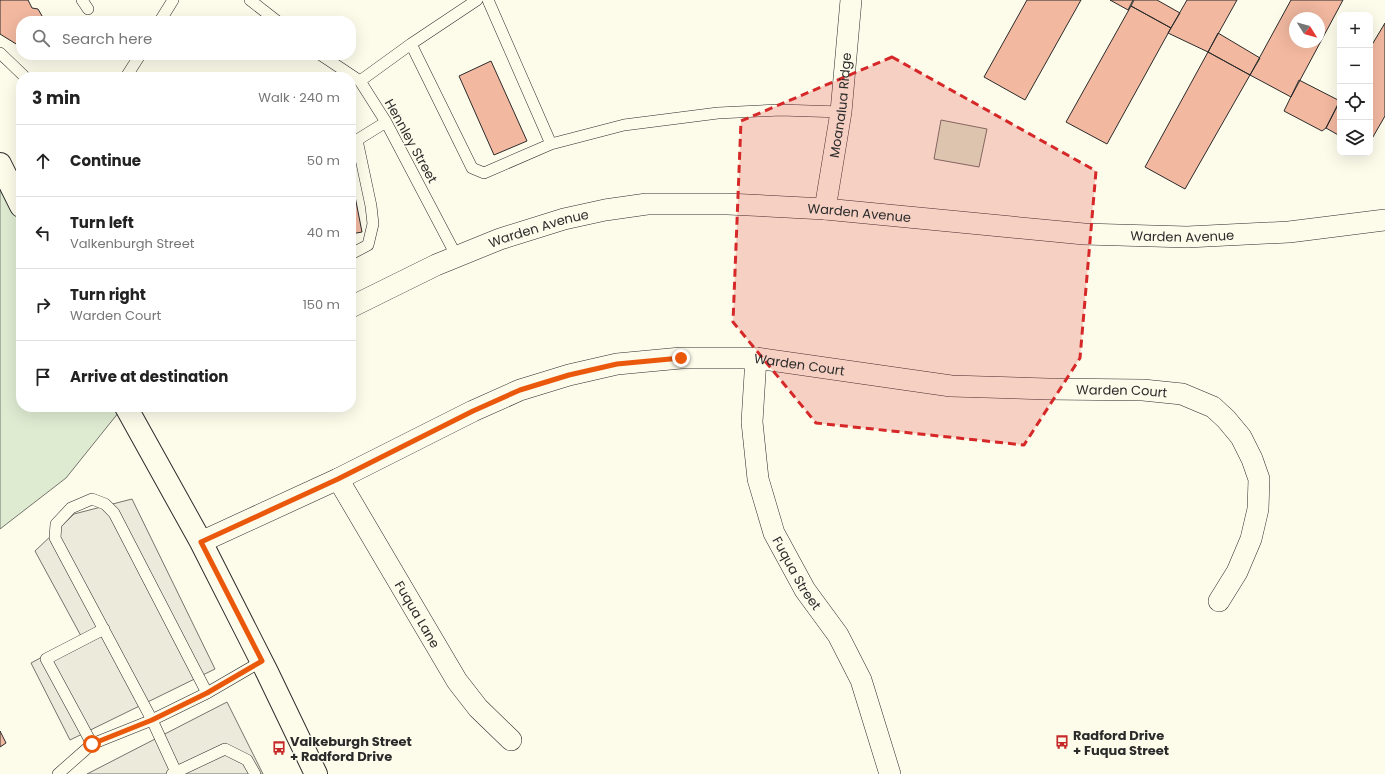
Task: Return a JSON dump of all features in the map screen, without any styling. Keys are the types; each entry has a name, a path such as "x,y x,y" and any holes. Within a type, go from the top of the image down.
{"street":[{"name":"Moanalua Ridge","path":"825,209 841,112 851,0"},
{"path":"0,164 16,189"},
{"name":"Warden Avenue","path":"356,305 436,266 500,239 564,219 605,210 647,204 728,204 825,209 1084,234 1187,237 1289,232 1385,220"},
{"name":"Warden Court","path":"201,542 338,479 520,390 569,375 617,364 681,358 756,358 951,386 1143,390 1182,394 1213,407 1226,419 1241,437 1252,459 1259,479 1258,509 1251,539 1237,572 1219,602"},
{"name":"Fuqua Street","path":"756,358 752,422 757,472 774,533 805,590 838,635 861,680 890,774"},
{"path":"129,412 201,542 262,661 316,774"},
{"name":"Fuqua Lane","path":"338,479 457,681 478,708 511,740"}],"lane":[{"path":"163,16 173,0"},
{"path":"250,0 271,16"},
{"path":"360,81 411,44 477,0"},
{"path":"488,0 552,144"},
{"path":"411,44 472,168 484,173 552,144 624,125 726,113 780,110 841,112"},
{"path":"0,53 19,72"},
{"path":"129,72 137,60"},
{"name":"Hennley Street","path":"328,60 346,72"},
{"name":"Hennley Street","path":"356,78 360,81 386,122 458,258"},
{"path":"356,251 368,245 373,224 371,206 357,140 386,122"},
{"path":"207,693 114,513 105,504 92,499 71,508 56,524 55,538 152,720 174,773 225,749 247,760 255,774"},
{"path":"92,744 46,659 104,629"},
{"path":"58,774 92,744 152,720 207,693 262,661"}],"highlighted area":[{"path":"892,57 1096,171 1080,358 1024,445 816,423 733,322 741,121"}],"green space":[{"path":"941,120 987,129 979,167 934,159"},
{"path":"0,166 16,196 16,412 119,412 66,478 0,529"}],"shaded area":[{"path":"132,499 215,669 70,740 31,663 81,636 35,551 74,514"},
{"path":"227,702 263,774 87,774"}],"building":[{"path":"0,0 28,0 32,8 38,9 42,16 16,16 16,44 0,34"},
{"path":"1027,0 1081,0 1025,100 984,77"},
{"path":"1110,0 1133,0 1128,10"},
{"path":"1134,0 1157,0 1180,13 1171,28 1131,6"},
{"path":"1187,0 1237,0 1208,52 1168,33"},
{"path":"1291,0 1343,0 1325,34 1325,12 1289,12 1289,48 1317,48 1291,97 1250,75"},
{"path":"1131,6 1171,28 1107,144 1066,122"},
{"path":"1385,23 1385,116 1373,137 1373,48 1373,43"},
{"path":"1218,33 1260,58 1250,75 1208,52"},
{"path":"1208,52 1250,75 1185,189 1145,167"},
{"path":"491,61 527,141 494,155 459,76"},
{"path":"1299,80 1337,99 1337,107 1326,128 1322,131 1284,111"},
{"path":"1337,106 1337,134 1326,128"},
{"path":"356,201 362,232 356,233"},
{"path":"0,731 6,743 0,747"}],"place":[{"name":"Radford Drive + Fuqua Street","path":"1062,742"},
{"name":"Valkeburgh Street + Radford Drive","path":"279,748"}],"route":[{"path":"92,744 152,720 207,693 262,661 201,542 338,479 473,411 520,390 569,375 617,364 681,358"}]}
